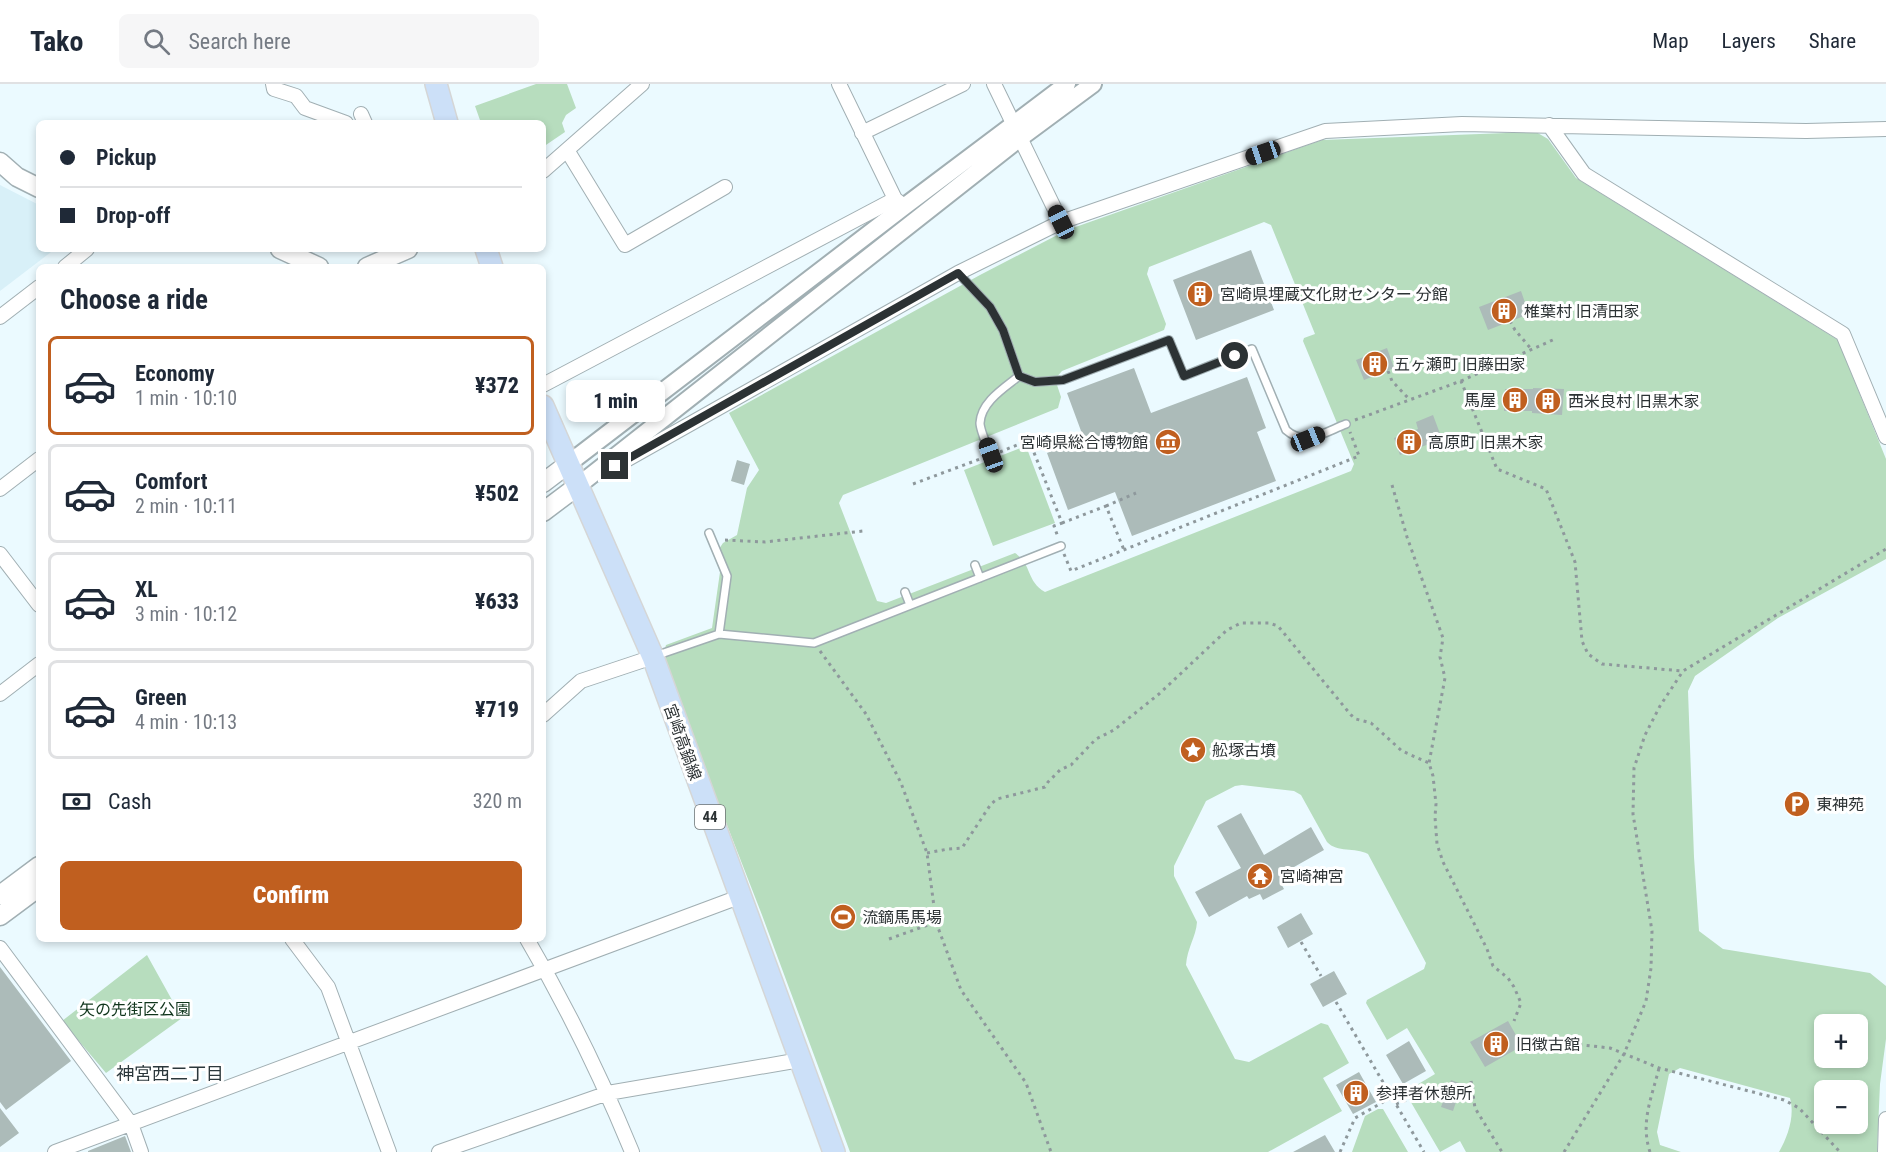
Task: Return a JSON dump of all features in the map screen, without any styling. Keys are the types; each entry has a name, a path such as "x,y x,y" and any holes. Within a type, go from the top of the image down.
{"main road":[{"path":"436,84 446,120"},
{"path":"0,162 17,177 36,186"},
{"path":"285,252 303,264"},
{"path":"374,264 401,252"},
{"name":"宮崎高鍋線","path":"546,413 653,657 834,1152"},
{"path":"546,481 568,464"},
{"path":"546,510 579,485"},
{"path":"0,895 36,868"},
{"path":"0,916 36,889"}],"street":[{"path":"273,84 274,88 296,96 305,108 338,120"},
{"path":"546,168 642,84"},
{"path":"838,84 900,202"},
{"path":"862,133 963,84"},
{"path":"994,84 1061,222"},
{"path":"579,485 1017,131 1067,84"},
{"path":"546,383 900,202 1093,84"},
{"path":"579,485 958,273 1061,222 1325,131 1462,124 1806,131 1886,129"},
{"path":"1549,125 1584,174 1843,334 1886,436"},
{"path":"567,150 625,245 725,187"},
{"path":"568,464 900,202"},
{"path":"68,264 83,252"},
{"path":"0,317 36,289"},
{"path":"0,489 36,461"},
{"path":"0,554 36,601"},
{"path":"546,713 581,681 653,657"},
{"path":"0,694 36,666"},
{"path":"55,1152 348,1041 740,897"},
{"path":"294,942 328,987 389,1152"},
{"path":"529,942 608,1093 632,1152"},
{"path":"0,948 131,1124 141,1152"},
{"path":"439,1152 608,1093 800,1060"},
{"path":"1885,1152 1886,1119"}],"lane":[{"path":"958,273 990,307 1003,330 1019,376"},
{"path":"1019,376 1035,382 1063,380 1169,340 1184,376 1252,349 1286,430 1294,438 1308,439 1346,424"},
{"path":"992,457 980,424 986,406 1019,376"},
{"path":"710,536 727,576 719,634"},
{"path":"653,657 719,634 814,643 1061,546"},
{"path":"975,565 980,578"},
{"path":"905,592 910,605"}],"path":[{"path":"1510,321 1532,350"},
{"path":"1136,493 1054,526 1071,571 1359,456 1346,424 1461,381 1555,339"},
{"path":"1388,371 1392,381 1410,400"},
{"path":"1461,381 1497,469 1546,489 1575,562 1582,641 1588,654 1602,664 1683,671"},
{"path":"913,484 992,457 1029,440 1062,523"},
{"path":"1392,485 1407,537 1443,638 1440,657 1446,678 1429,763 1437,804 1435,817 1437,844 1443,862 1487,949 1493,966 1508,978 1521,1003 1514,1021"},
{"path":"1106,506 1124,550"},
{"path":"710,536 765,542 863,531"},
{"path":"1564,1152 1624,1054 1646,1001 1651,968 1652,931 1633,814 1634,768 1645,735 1660,706 1683,671 1886,549"},
{"path":"927,853 962,848 991,804 997,799 1045,787 1060,770 1071,765 1096,739 1114,730 1159,694 1227,630 1241,623 1269,623 1278,626 1351,715 1356,719 1371,723 1402,751 1429,763"},
{"path":"814,643 866,714 901,783 927,853 936,922 961,990 1026,1083 1051,1152"},
{"path":"889,939 936,922"},
{"path":"1301,942 1321,976"},
{"path":"1336,1002 1424,1152"},
{"path":"1527,1048 1584,1045 1610,1048 1659,1068 1784,1100 1799,1108 1840,1152"},
{"path":"1650,1152 1645,1123 1659,1068"},
{"path":"1471,1081 1475,1108 1502,1152"},
{"path":"1396,1104 1433,1090"},
{"path":"1340,1152 1355,1118 1392,1097"}],"shaded area":[{"path":"0,185 36,203 36,252 51,252 0,291"}],"green space":[{"path":"536,84 567,84 576,108 566,115 562,123 565,132 546,145 546,120 480,120 475,106"},
{"path":"1536,132 1548,139 1576,178 1838,340 1886,459 1886,559 1778,618 1695,676 1688,691 1694,857 1699,931 1723,949 1870,973 1886,986 1886,1039 1880,1084 1877,1152 1779,1152 1790,1126 1792,1112 1790,1098 1680,1068 1669,1074 1657,1132 1660,1145 1681,1152 1466,1152 1460,1141 1440,1152 1405,1092 1435,1074 1407,1028 1387,1040 1366,1003 1367,1000 1424,969 1426,963 1368,854 1336,848 1327,842 1301,795 1294,791 1242,785 1235,786 1206,801 1174,866 1174,876 1197,922 1186,965 1235,1059 1249,1062 1321,1023 1328,1025 1349,1063 1323,1078 1342,1111 1268,1152 850,1152 762,915 662,658 666,645 712,628 720,572 715,555 723,543 737,535 747,488 759,470 729,413 980,275 1067,230 1322,140","holes":["1264,222 1271,225 1315,334 1304,338 1303,341 1354,464 1351,471 1045,592 1035,583 1024,562 1015,553 886,603 877,601 839,503 843,495 1058,408 1061,397 1055,379 1062,371 1164,330 1166,324 1147,274 1149,267"]},
{"path":"1026,446 1055,523 993,546 964,470"},
{"name":"矢の先街区公園","path":"147,955 182,1018 106,1073 62,1021"},
{"path":"1378,1109 1383,1109 1408,1152 1352,1152 1365,1116"}],"building":[{"name":"宮崎県埋蔵文化財センター 分館","path":"1251,250 1274,310 1196,340 1173,280"},
{"name":"椎葉村 旧清田家","path":"1521,291 1529,314 1488,330 1479,307"},
{"name":"五ヶ瀬町 旧藤田家","path":"1387,348 1394,368 1364,380 1356,360"},
{"name":"宮崎県総合博物館","path":"1134,368 1151,413 1247,377 1266,428 1257,432 1276,481 1132,536 1115,492 1068,510 1047,453 1084,439 1067,393"},
{"path":"1505,389 1564,389 1562,415 1532,413 1532,411 1504,411"},
{"path":"1433,415 1442,439 1400,455 1394,438 1418,429 1416,422"},
{"path":"737,460 750,464 744,485 731,481"},
{"path":"1241,813 1264,855 1311,827 1324,850 1287,871 1290,877 1280,882 1284,889 1263,900 1260,894 1249,899 1247,896 1209,917 1195,892 1241,868 1217,826"},
{"path":"1301,913 1313,934 1288,948 1277,927"},
{"path":"0,967 71,1061 6,1110 0,1102"},
{"path":"1334,971 1347,994 1323,1007 1310,984"},
{"name":"旧徴古館","path":"1508,1021 1522,1046 1485,1067 1470,1042"},
{"path":"1409,1041 1426,1071 1403,1084 1386,1055"},
{"name":"参拝者休憩所","path":"1359,1072 1376,1102 1353,1114 1336,1085"},
{"path":"1451,1080 1462,1084 1453,1111 1441,1107"},
{"path":"0,1108 19,1133 0,1147"},
{"path":"1325,1135 1335,1152 1293,1152"},
{"path":"125,1136 131,1152 88,1152 88,1151"}],"place":[{"name":"宮崎県埋蔵文化財センター 分館","path":"1200,294"},
{"name":"椎葉村 旧清田家","path":"1504,311"},
{"name":"五ヶ瀬町 旧藤田家","path":"1375,364"},
{"name":"馬屋","path":"1515,400"},
{"name":"西米良村 旧黒木家","path":"1548,401"},
{"name":"宮崎県総合博物館","path":"1168,442"},
{"name":"高原町 旧黒木家","path":"1409,442"},
{"name":"舩塚古墳","path":"1193,750"},
{"name":"東神苑","path":"1797,804"},
{"name":"宮崎神宮","path":"1260,876"},
{"name":"流鏑馬馬場","path":"843,917"},
{"name":"旧徴古館","path":"1496,1044"},
{"name":"参拝者休憩所","path":"1356,1093"}],"district":[{"name":"神宮西二丁目","path":"170,1074"}],"route":[{"path":"615,466 958,273 990,307 1003,330 1019,376 1035,382 1063,380 1169,340 1184,376 1235,356"}]}
